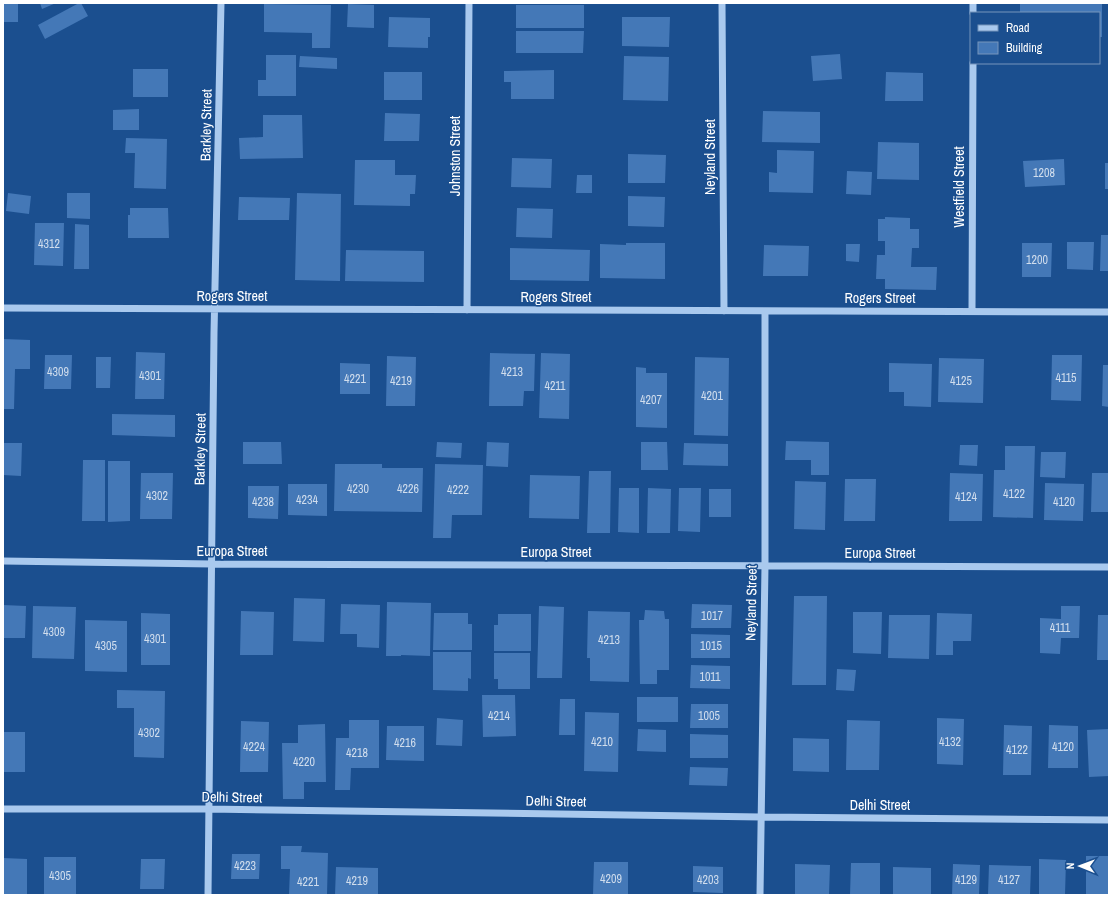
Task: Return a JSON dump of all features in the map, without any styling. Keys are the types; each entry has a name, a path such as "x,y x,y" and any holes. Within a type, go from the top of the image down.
{"street":[{"name":"Barkley Street","path":"208,895 215,309 221,3"},
{"name":"Johnston Street","path":"467,310 469,3"},
{"name":"Neyland Street","path":"722,3 724,311"},
{"name":"Westfield Street","path":"972,311 973,64"},
{"name":"Rogers Street","path":"3,308 1109,312"},
{"name":"Neyland Street","path":"760,895 765,566 765,311"},
{"name":"Europa Street","path":"3,561 212,564 1109,567"},
{"name":"Delhi Street","path":"3,809 209,809 761,817 1109,820"}],"building":[{"path":"3,3 18,3 18,22 3,22"},
{"path":"40,3 56,3 42,9"},
{"path":"81,3 88,16 45,39 38,25"},
{"path":"1020,3 1102,3 1102,37 1100,37 1100,12 1020,12"},
{"path":"264,4 331,5 330,48 312,48 312,33 264,32"},
{"path":"348,4 374,5 374,28 347,27"},
{"path":"516,5 584,5 584,28 516,28"},
{"path":"389,17 430,18 430,37 428,37 428,48 388,47"},
{"path":"622,17 670,17 669,47 622,46"},
{"path":"516,31 584,31 583,53 516,53"},
{"path":"840,54 842,79 813,81 811,56"},
{"path":"266,55 296,55 296,96 258,96 258,80 266,80"},
{"path":"300,56 337,58 337,69 299,67"},
{"path":"624,56 669,57 668,101 623,100"},
{"path":"133,69 168,69 168,97 133,97"},
{"path":"554,70 554,99 511,99 511,82 504,82 504,71"},
{"path":"384,72 422,72 422,100 384,100"},
{"path":"886,72 923,73 923,101 885,101"},
{"path":"139,109 139,130 113,130 113,110"},
{"path":"763,111 820,112 820,143 762,142"},
{"path":"385,113 420,114 419,141 384,141"},
{"path":"263,115 302,115 303,158 240,159 239,138 263,137"},
{"path":"126,138 167,139 166,189 134,188 135,153 125,153"},
{"path":"878,142 919,143 919,180 877,179"},
{"path":"777,150 814,151 813,193 769,192 769,172 777,173"},
{"path":"628,154 666,155 665,183 628,183"},
{"path":"512,158 552,159 551,188 511,187"},
{"path":"1064,159 1065,185 1025,187 1023,161"},
{"path":"355,160 395,160 395,175 416,175 415,194 410,194 410,206 354,205"},
{"path":"1105,163 1109,163 1109,189 1105,189"},
{"path":"847,171 872,172 871,195 846,194"},
{"path":"577,175 592,175 592,193 576,193"},
{"path":"8,193 31,196 29,214 6,211"},
{"path":"67,193 90,193 90,219 67,218"},
{"path":"297,193 341,194 340,281 295,280"},
{"path":"628,196 665,197 664,227 628,226"},
{"path":"239,197 290,198 289,220 238,220"},
{"path":"130,208 168,208 169,238 128,238 128,215 130,215"},
{"path":"517,208 553,209 552,238 516,237"},
{"path":"885,217 910,218 910,229 919,229 919,248 912,248 911,267 937,267 936,290 885,289 885,279 876,279 877,255 885,255 885,241 878,241 878,219 885,219"},
{"path":"35,223 64,223 63,266 34,265"},
{"path":"75,224 89,225 89,269 74,269"},
{"path":"1101,235 1109,235 1109,271 1100,271"},
{"path":"1067,242 1094,242 1093,270 1067,269"},
{"path":"626,243 665,243 665,279 600,278 600,244 626,245"},
{"path":"1022,243 1052,243 1051,277 1022,277"},
{"path":"846,244 860,244 859,262 846,261"},
{"path":"764,245 809,246 808,276 763,276"},
{"path":"510,248 590,250 589,281 510,280"},
{"path":"346,250 424,251 424,282 345,281"},
{"path":"3,339 30,340 30,369 15,369 14,409 3,409"},
{"path":"136,352 165,353 164,399 135,399"},
{"path":"490,353 535,354 534,391 524,391 523,406 489,406"},
{"path":"541,353 570,354 569,419 539,418"},
{"path":"45,355 72,355 71,389 44,389"},
{"path":"1052,355 1082,355 1081,401 1051,400"},
{"path":"387,356 416,357 415,406 386,406"},
{"path":"96,357 111,357 110,388 96,388"},
{"path":"695,357 729,358 728,436 694,435"},
{"path":"939,358 984,359 983,403 938,402"},
{"path":"340,363 370,364 370,394 340,394"},
{"path":"889,363 932,364 931,407 904,406 904,392 889,392"},
{"path":"1103,365 1109,365 1109,407 1102,406"},
{"path":"636,367 646,368 646,373 667,373 667,428 636,427"},
{"path":"112,414 175,415 175,437 112,435"},
{"path":"786,441 829,442 829,475 811,475 811,460 785,460"},
{"path":"243,442 281,442 282,464 243,464"},
{"path":"437,442 462,443 461,458 436,457"},
{"path":"487,442 509,443 508,467 486,466"},
{"path":"641,442 667,442 668,470 641,470"},
{"path":"3,443 22,443 21,476 3,475"},
{"path":"684,443 728,444 728,466 683,465"},
{"path":"960,445 978,445 977,466 959,465"},
{"path":"1005,446 1035,446 1033,518 993,517 994,470 1005,470"},
{"path":"1041,452 1066,452 1065,478 1040,477"},
{"path":"83,460 105,460 105,521 82,521"},
{"path":"108,461 130,461 130,521 108,522"},
{"path":"335,464 382,464 382,468 423,468 422,512 334,511"},
{"path":"435,464 483,465 482,515 452,515 451,538 433,538"},
{"path":"589,471 611,471 610,533 587,533"},
{"path":"141,473 173,473 172,519 140,519"},
{"path":"950,473 983,474 982,521 949,521"},
{"path":"1092,473 1109,473 1109,512 1091,512"},
{"path":"530,475 580,476 579,519 529,518"},
{"path":"845,479 876,479 875,521 844,521"},
{"path":"795,481 826,482 825,530 794,529"},
{"path":"1045,483 1084,484 1083,521 1044,520"},
{"path":"288,484 327,484 327,516 288,515"},
{"path":"248,486 279,486 278,519 248,518"},
{"path":"619,488 639,488 639,533 618,532"},
{"path":"648,488 671,489 670,533 647,533"},
{"path":"679,488 701,488 700,532 678,531"},
{"path":"709,489 731,489 731,517 709,517"},
{"path":"794,596 827,596 826,685 792,685"},
{"path":"294,598 325,599 324,642 293,641"},
{"path":"387,602 431,603 430,656 386,656"},
{"path":"341,604 380,605 379,648 357,647 357,634 340,634"},
{"path":"692,604 732,605 731,628 691,628"},
{"path":"3,605 26,606 25,638 3,638"},
{"path":"33,606 76,607 74,659 32,658"},
{"path":"539,606 564,607 562,678 537,678"},
{"path":"1061,606 1080,606 1079,638 1061,638 1060,654 1040,653 1040,618 1061,619"},
{"path":"645,610 664,611 665,619 669,619 669,670 657,670 657,684 640,684 639,620 644,620"},
{"path":"241,611 274,612 273,655 240,655"},
{"path":"588,611 630,612 629,682 590,681 590,658 587,658"},
{"path":"853,612 882,612 881,654 853,653"},
{"path":"141,613 170,614 170,665 141,665"},
{"path":"434,613 468,613 468,624 472,624 472,650 433,650"},
{"path":"937,613 972,614 971,641 953,641 953,655 936,655"},
{"path":"498,614 531,614 531,651 494,651 494,625 498,625"},
{"path":"889,615 930,615 929,659 888,658"},
{"path":"1098,615 1109,615 1109,660 1097,660"},
{"path":"85,620 127,621 127,672 85,671"},
{"path":"691,634 730,635 730,658 691,658"},
{"path":"433,652 471,652 471,679 468,678 468,691 433,690"},
{"path":"494,653 530,653 530,689 498,689 498,679 494,679"},
{"path":"691,665 730,666 730,689 690,688"},
{"path":"837,669 856,670 854,691 836,690"},
{"path":"117,690 165,691 164,758 134,757 134,708 117,708"},
{"path":"482,695 515,695 516,736 483,737"},
{"path":"637,697 678,697 678,722 637,722"},
{"path":"560,699 575,699 575,735 559,735"},
{"path":"691,704 728,704 728,728 690,728"},
{"path":"585,712 619,713 618,772 584,771"},
{"path":"437,718 463,720 462,746 436,745"},
{"path":"937,718 964,719 963,765 937,764"},
{"path":"349,720 379,720 379,768 351,768 350,790 335,790 336,738 349,738"},
{"path":"847,720 880,721 879,770 846,770"},
{"path":"241,721 269,722 268,772 240,772"},
{"path":"325,724 326,782 304,782 304,799 283,799 282,743 298,743 298,725"},
{"path":"1004,725 1032,726 1031,775 1003,775"},
{"path":"1049,725 1078,726 1078,768 1048,768"},
{"path":"387,726 424,726 424,761 386,760"},
{"path":"638,729 666,730 666,752 637,751"},
{"path":"1109,729 1109,776 1089,777 1087,730"},
{"path":"3,732 25,732 25,772 3,772"},
{"path":"690,734 728,735 728,758 690,758"},
{"path":"793,738 829,739 829,772 793,771"},
{"path":"690,767 728,768 727,786 689,785"},
{"path":"281,846 302,846 301,852 328,853 327,895 289,895 290,869 281,869"},
{"path":"232,854 260,854 259,879 231,879"},
{"path":"1086,856 1109,856 1109,895 1086,895"},
{"path":"44,857 76,857 76,895 44,895"},
{"path":"3,858 27,859 27,895 3,895"},
{"path":"141,859 165,859 164,889 140,889"},
{"path":"1039,859 1066,860 1065,895 1039,895"},
{"path":"594,862 628,862 628,895 593,895"},
{"path":"851,863 880,863 880,895 850,895"},
{"path":"795,864 830,865 829,895 795,895"},
{"path":"953,864 980,865 979,895 952,895"},
{"path":"989,865 1031,866 1030,895 988,895"},
{"path":"693,866 723,867 723,893 693,892"},
{"path":"336,867 378,868 378,895 335,895"},
{"path":"893,867 931,868 931,895 893,895"}]}
